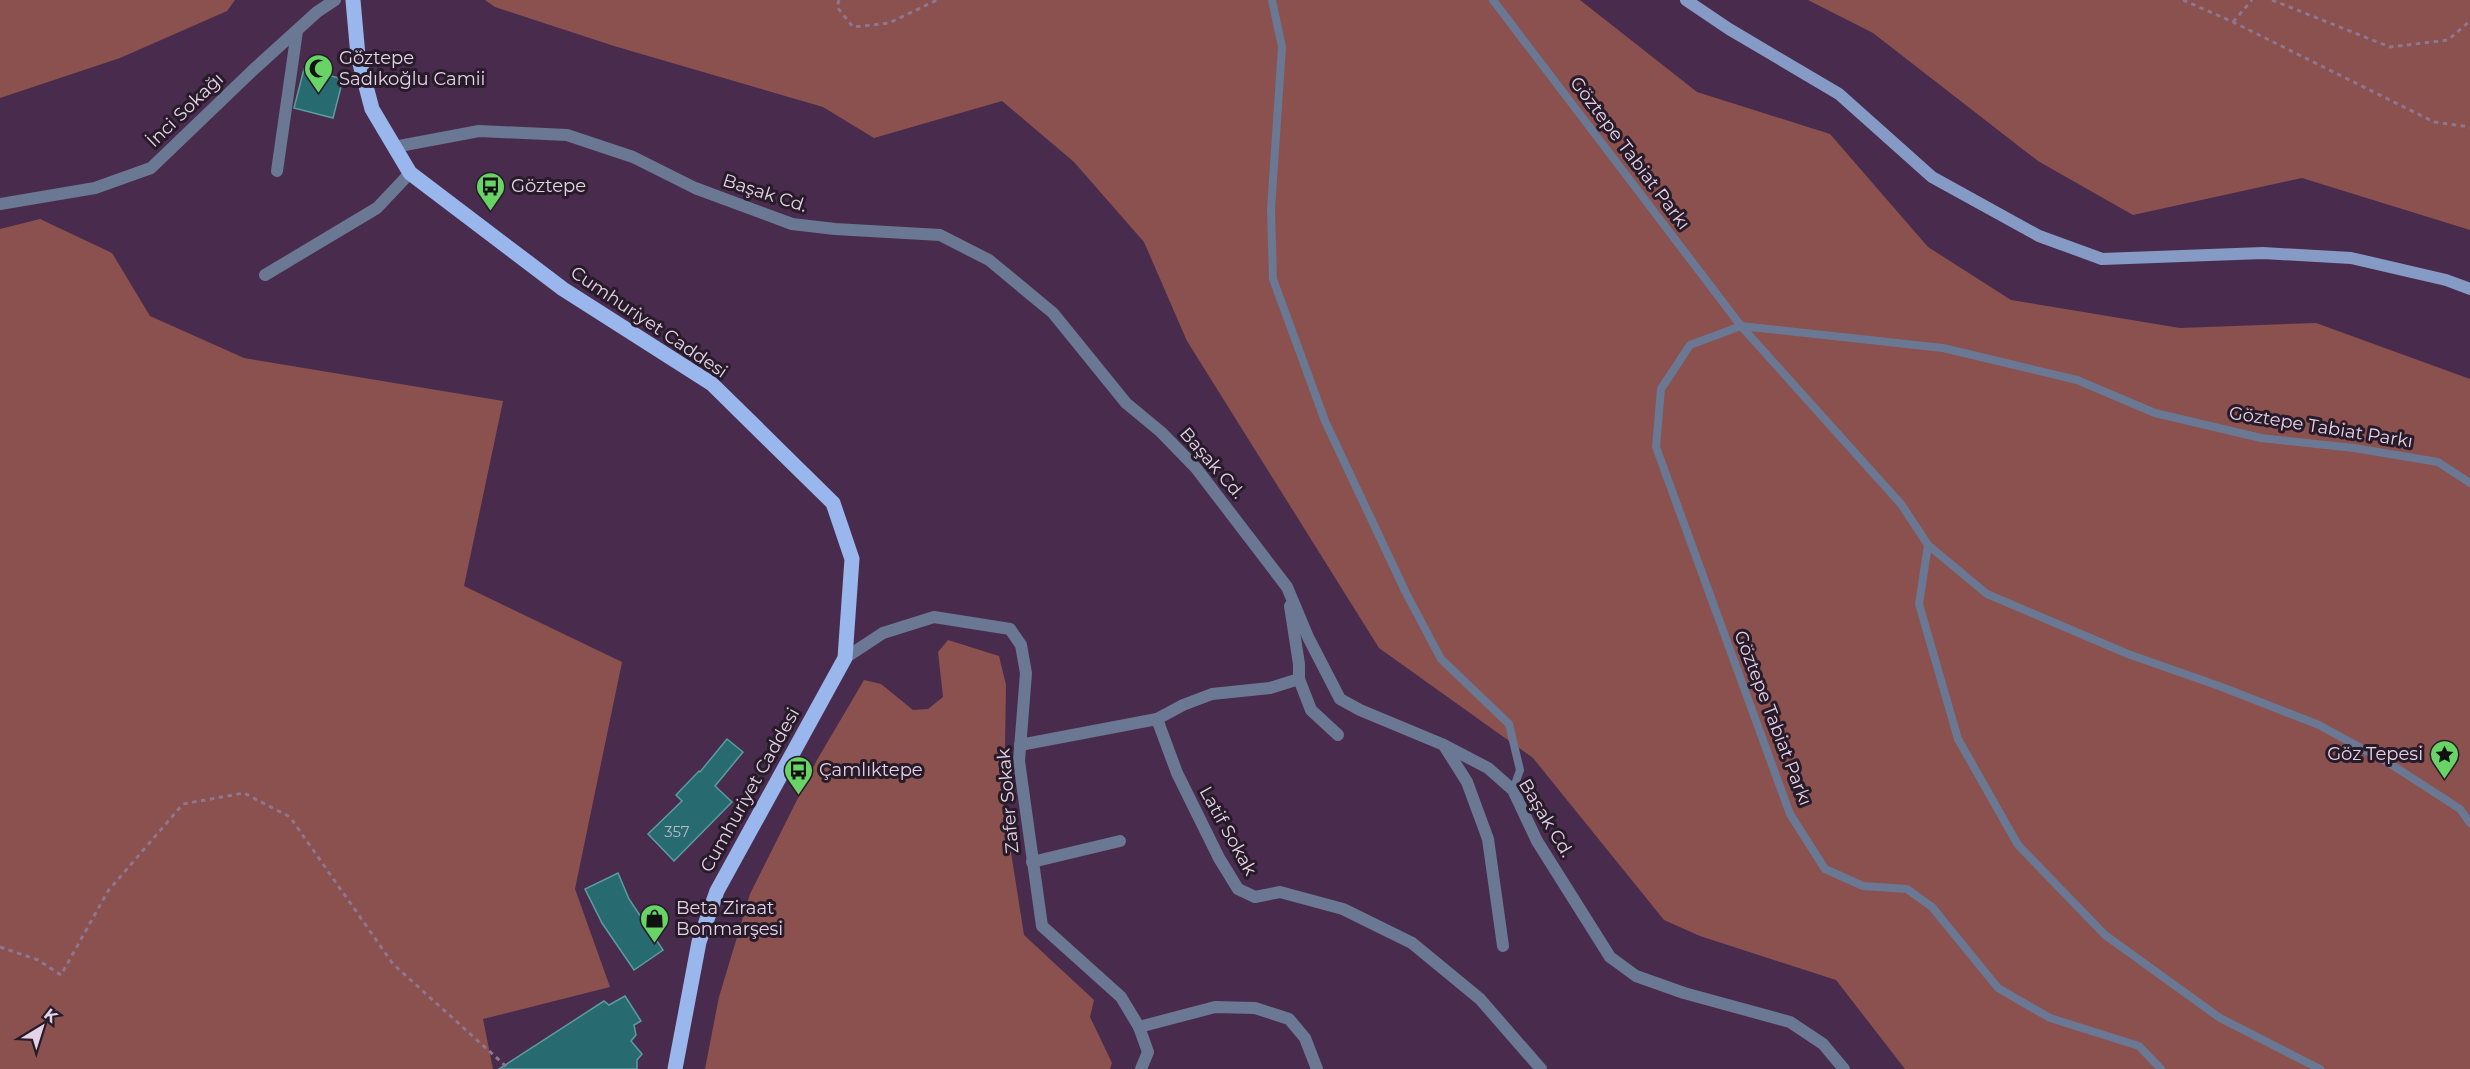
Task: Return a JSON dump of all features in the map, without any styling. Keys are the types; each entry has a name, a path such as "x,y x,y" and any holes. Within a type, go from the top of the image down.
{"main road":[{"name":"Cumhuriyet Caddesi","path":"353,0 358,56 372,109 410,173 563,289 712,384 833,502 852,559 845,658 746,843 717,891 699,942 675,1069"},
{"path":"1686,0 1839,94 1932,177 2039,236 2102,259 2263,253 2350,258 2446,280 2470,289"}],"street":[{"name":"İnci Sokağı","path":"0,204 95,188 151,168 297,31 335,0"},
{"path":"277,171 297,31"},
{"name":"Başak Cd.","path":"394,147 479,130 567,135 633,157 694,188 792,224 939,235 989,260 1053,313 1126,403 1161,432 1196,468 1287,587 1308,637 1340,699 1488,768 1513,790 1537,841 1610,957 1636,976 1684,993 1790,1022 1823,1044 1844,1069"},
{"path":"265,275 377,208 410,173"},
{"path":"1287,587 1299,664 1299,679 1311,710 1338,735"},
{"name":"Zafer Sokak","path":"845,658 883,633 934,617 1011,629 1021,645 1026,673 1019,761 1042,926 1121,997 1139,1027 1148,1052 1141,1069"},
{"path":"1020,745 1157,719 1183,705 1212,694 1270,687 1299,679"},
{"name":"Latif Sokak","path":"1157,719 1177,773 1238,889 1255,897 1280,892 1343,909 1412,943 1480,999 1541,1069"},
{"path":"1444,746 1467,782 1488,839 1503,946"},
{"path":"1032,862 1120,841"},
{"path":"1139,1027 1215,1007 1255,1008 1289,1019 1305,1038 1317,1069"}],"lane":[{"path":"1272,0 1282,47 1271,209 1273,279 1325,421 1406,593 1441,659 1509,724 1520,770 1513,790"},
{"name":"Göztepe Tabiat Parkı","path":"1493,0 1741,326 1901,504 1928,545 1987,594 2128,654 2319,725 2392,765 2460,809 2470,823"},
{"name":"Göztepe Tabiat Parkı","path":"2162,1069 2139,1046 2050,1018 1998,988 1932,907 1907,889 1863,886 1825,869 1790,814 1656,447 1661,389 1690,345 1741,326 1943,348 2077,380 2155,413 2261,438 2354,448 2438,462 2470,483"},
{"path":"1928,545 1919,604 1958,739 2018,845 2105,935 2220,1018 2320,1069"}],"path":[{"path":"839,0 837,7 853,27 889,23 937,0"},
{"path":"2183,0 2233,22 2434,122 2470,127"},
{"path":"2233,22 2252,0"},
{"path":"2272,0 2390,47 2448,40 2470,21"},
{"path":"0,947 38,960 61,975 108,891 183,804 244,793 290,817 393,964 509,1069"}],"shaded area":[{"path":"0,0 235,0 227,11 120,58 0,98"},
{"path":"485,0 1580,0 1697,92 1830,134 1928,247 2011,300 2180,328 2316,323 2470,379 2470,1069 1905,1069 1836,980 1700,936 1664,920 1533,758 1379,648 1187,341 1144,242 1074,162 1002,101 874,138 823,107 614,46 495,7"},
{"path":"1808,0 2470,0 2470,230 2302,178 2133,215 2038,161 1873,33"},
{"path":"40,219 112,253 150,316 244,358 503,401 464,586 622,662 575,889 610,987 483,1019 493,1069 0,1069 0,229"},
{"path":"948,640 999,656 1006,685 1004,808 1024,935 1094,1000 1090,1017 1112,1063 1110,1069 705,1069 719,997 750,894 817,760 864,680 881,684 913,710 928,709 943,697 938,652"}],"building":[{"name":"Göztepe Sadıkoğlu Camii","path":"304,69 343,79 333,118 294,108"},
{"path":"727,739 743,752 715,786 732,802 674,861 648,834 682,801 676,795 700,772"},
{"path":"618,873 629,899 663,950 634,970 602,923 585,889"},
{"path":"625,996 641,1021 634,1025 636,1035 631,1041 642,1054 637,1060 637,1069 499,1069 604,1001 609,1005"}],"place":[{"name":"Göztepe Sadıkoğlu Camii","path":"318,94"},
{"name":"Göztepe","path":"490,212"},
{"name":"Göz Tepesi","path":"2444,780"},
{"name":"Çamlıktepe","path":"798,796"},
{"name":"Beta Ziraat Bonmarşesi","path":"655,944"}]}
